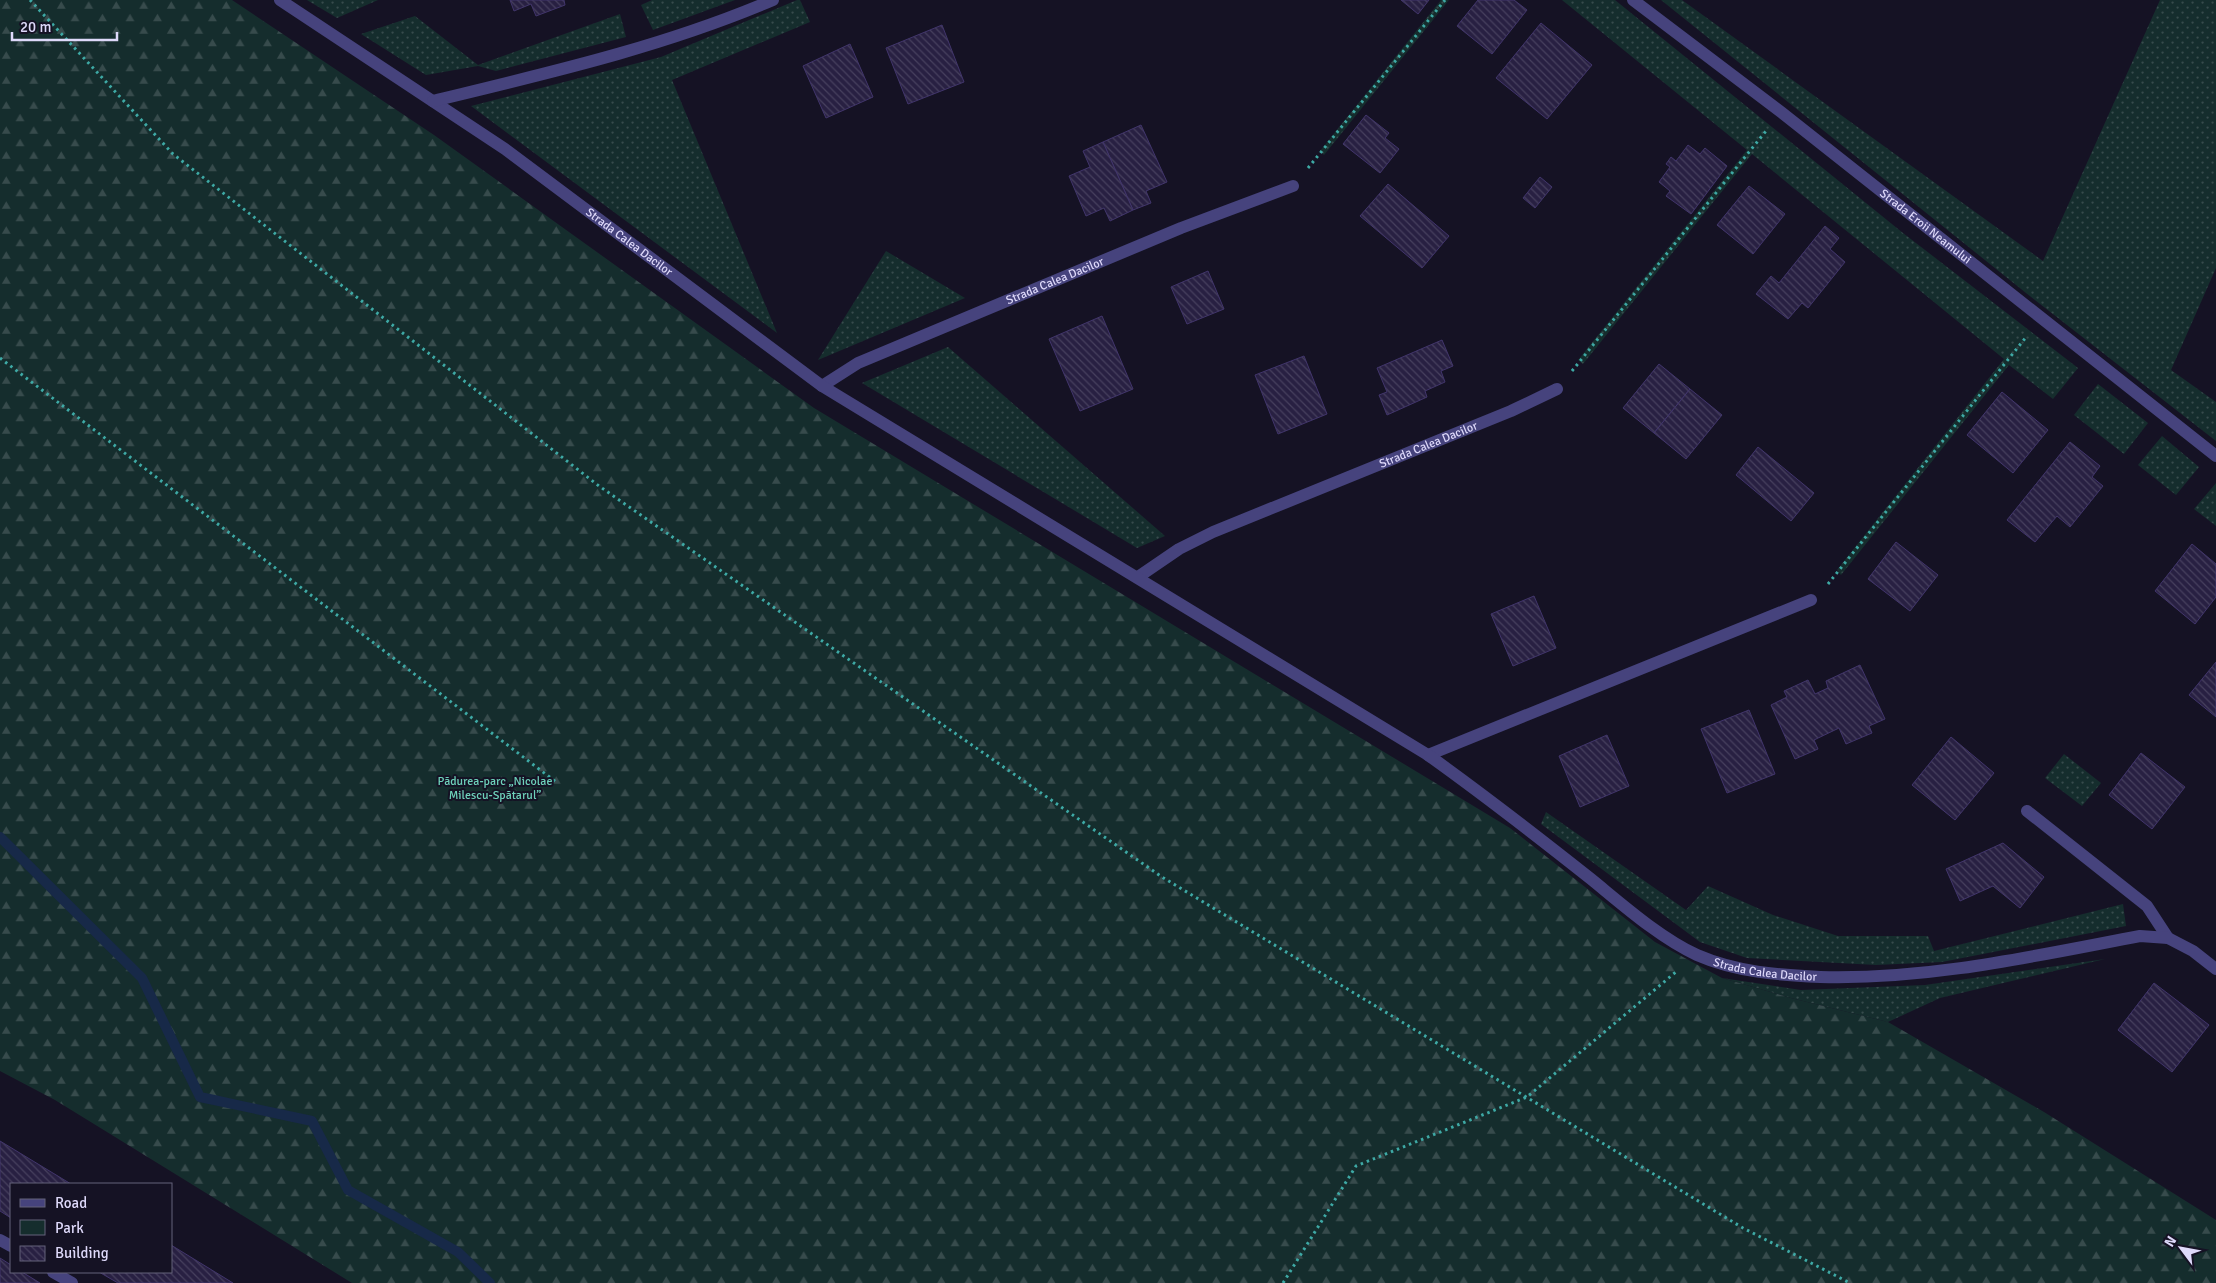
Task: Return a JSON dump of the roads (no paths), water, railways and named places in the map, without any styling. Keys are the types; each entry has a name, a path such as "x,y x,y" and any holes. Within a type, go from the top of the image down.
{"street":[{"name":"Strada Calea Dacilor","path":"280,0 513,155 822,386 1428,755 1491,800 1651,926 1696,954 1734,967 1764,974 1860,978 1960,969 2140,936 2168,938 2193,951 2216,969"},
{"path":"433,102 629,52 735,16 773,0"},
{"name":"Strada Eroii Neamului","path":"1633,0 1781,112 2216,456"},
{"name":"Strada Calea Dacilor","path":"822,386 858,363 1181,228 1293,186"},
{"name":"Strada Calea Dacilor","path":"1138,577 1179,549 1213,532 1511,411 1557,389"},
{"path":"1428,755 1811,600"},
{"name":"Strada Calea Dacilor","path":"2027,811 2147,906 2168,938"},
{"path":"55,1273 72,1283"}],"waterway":[{"path":"0,837 142,978 200,1097 312,1121 348,1190 458,1252 490,1283"}],"park label":[{"name":"Pădurea-parc „Nicolae Milescu-Spătarul”","path":"495,788"}]}
